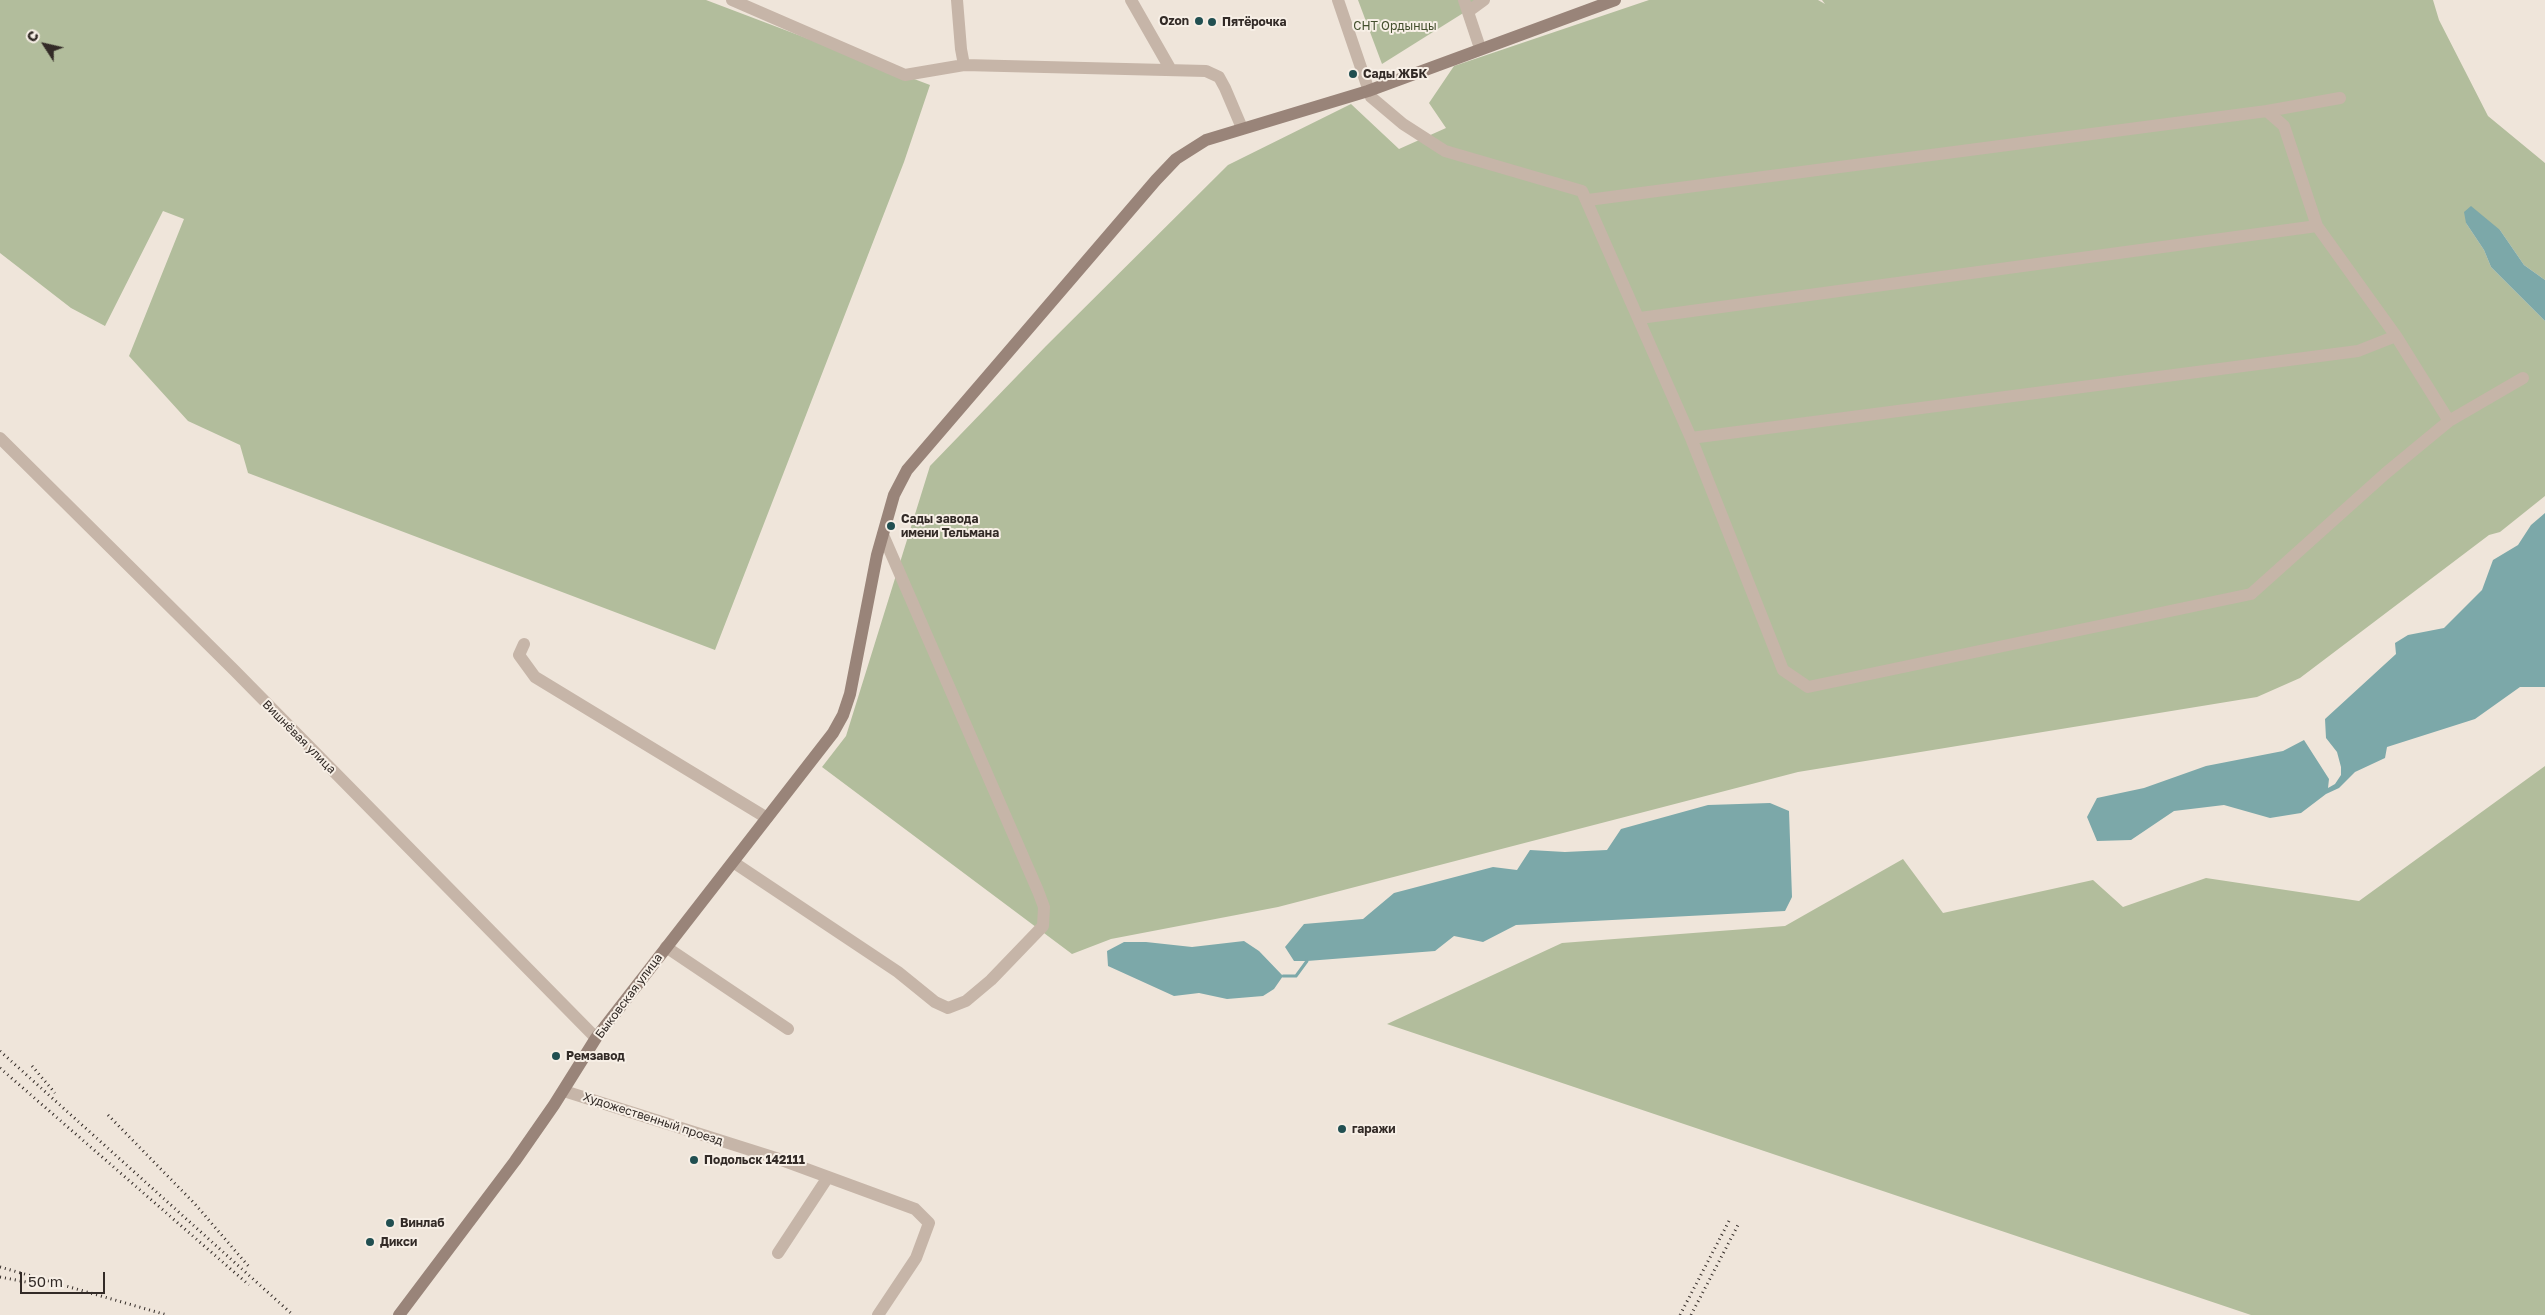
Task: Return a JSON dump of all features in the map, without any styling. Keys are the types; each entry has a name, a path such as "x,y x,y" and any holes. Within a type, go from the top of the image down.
{"street":[{"path":"732,0 746,3 905,74 964,65 1206,71 1219,77 1242,128"},
{"path":"957,0 960,49 964,65"},
{"path":"1131,0 1172,70"},
{"path":"1338,0 1371,97 1404,124 1445,151 1582,191 1588,200 1691,438 1783,670 1808,687 2251,594 2386,473 2449,421 2523,378"},
{"path":"1480,48 1466,6 1484,0"},
{"name":"Быковская улица","path":"399,1315 515,1161 564,1091 596,1038 833,733 843,715 850,694 883,535 894,495 913,463 1156,180 1176,159 1206,140 1368,91 1480,48 1615,0"},
{"path":"1588,200 2267,111 2340,98"},
{"path":"2267,111 2284,126 2316,226 2396,336 2449,421"},
{"path":"1640,318 2316,226"},
{"path":"1691,438 2358,351 2396,336"},
{"name":"Вишнёвая улица","path":"0,438 235,671 596,1038"},
{"path":"733,862 898,972 935,1002 948,1008 966,1001 1031,940 1043,926 1044,907 1038,891 883,535"},
{"path":"524,644 519,655 535,677 767,818"},
{"path":"666,947 788,1029"},
{"name":"Художественный проезд","path":"564,1091 828,1177 915,1209 929,1223 916,1258 878,1315"},
{"path":"778,1253 828,1177"}],"green space":[{"path":"0,0 706,0 930,85 904,162 715,650 248,473 240,445 188,421 129,356 184,219 163,211 105,326 71,308 0,253"},
{"name":"СНТ Ордынцы","path":"1358,0 1484,0 1382,64"},
{"path":"1649,0 1818,0 1825,4 1822,0 2433,0 2439,20 2488,116 2545,163 2545,280 2524,265 2500,230 2466,223 2484,250 2491,267 2545,321 2545,496 2500,532 2489,535 2300,678 2257,697 1798,772 1278,907 1111,939 1072,954 822,767 846,736 930,466 1046,346 1228,165 1351,104 1399,149 1446,128 1429,103 1454,66"},
{"path":"2545,766 2545,1315 2251,1315 1387,1024 1562,943 1785,926 1903,859 1943,913 2093,880 2123,907 2206,878 2359,901"}],"water":[{"path":"2471,206 2500,230 2524,265 2545,280 2545,321 2491,267 2484,250 2466,223 2464,212"},
{"path":"2545,513 2545,687 2520,687 2475,719 2387,747 2385,758 2355,772 2339,788 2326,794 2301,813 2270,818 2224,805 2174,811 2131,840 2097,841 2087,817 2097,798 2144,788 2206,766 2283,751 2304,740 2329,779 2328,788 2335,784 2341,775 2341,767 2337,752 2326,738 2325,719 2396,654 2395,643 2408,635 2444,628 2482,590 2493,560 2518,545 2531,525"},
{"path":"1770,803 1789,811 1792,897 1785,911 1516,925 1483,942 1454,936 1435,951 1307,961 1294,961 1285,947 1304,924 1363,919 1394,893 1493,867 1517,870 1530,850 1565,852 1607,850 1621,829 1708,805"},
{"path":"1244,941 1259,951 1283,976 1274,989 1263,996 1227,999 1199,993 1174,996 1108,966 1107,951 1124,942 1146,942 1192,947"}],"waterway":[{"path":"1283,976 1296,976 1307,961"}],"railway":[{"path":"0,1051 293,1315"},
{"path":"32,1066 55,1093"},
{"path":"0,1068 249,1285"},
{"path":"108,1115 195,1204 250,1268"},
{"path":"1680,1315 1729,1221"},
{"path":"1691,1315 1738,1225"},
{"path":"0,1267 167,1315"},
{"path":"0,1277 42,1285"}],"place":[{"name":"Ozon","path":"1199,21"},
{"name":"Пятёрочка","path":"1212,22"},
{"name":"Сады ЖБК","path":"1353,74"},
{"name":"Сады завода имени Тельмана","path":"891,526"},
{"name":"Ремзавод","path":"556,1056"},
{"name":"гаражи","path":"1342,1129"},
{"name":"Подольск 142111","path":"694,1160"},
{"name":"Винлаб","path":"390,1223"},
{"name":"Дикси","path":"370,1242"}]}
